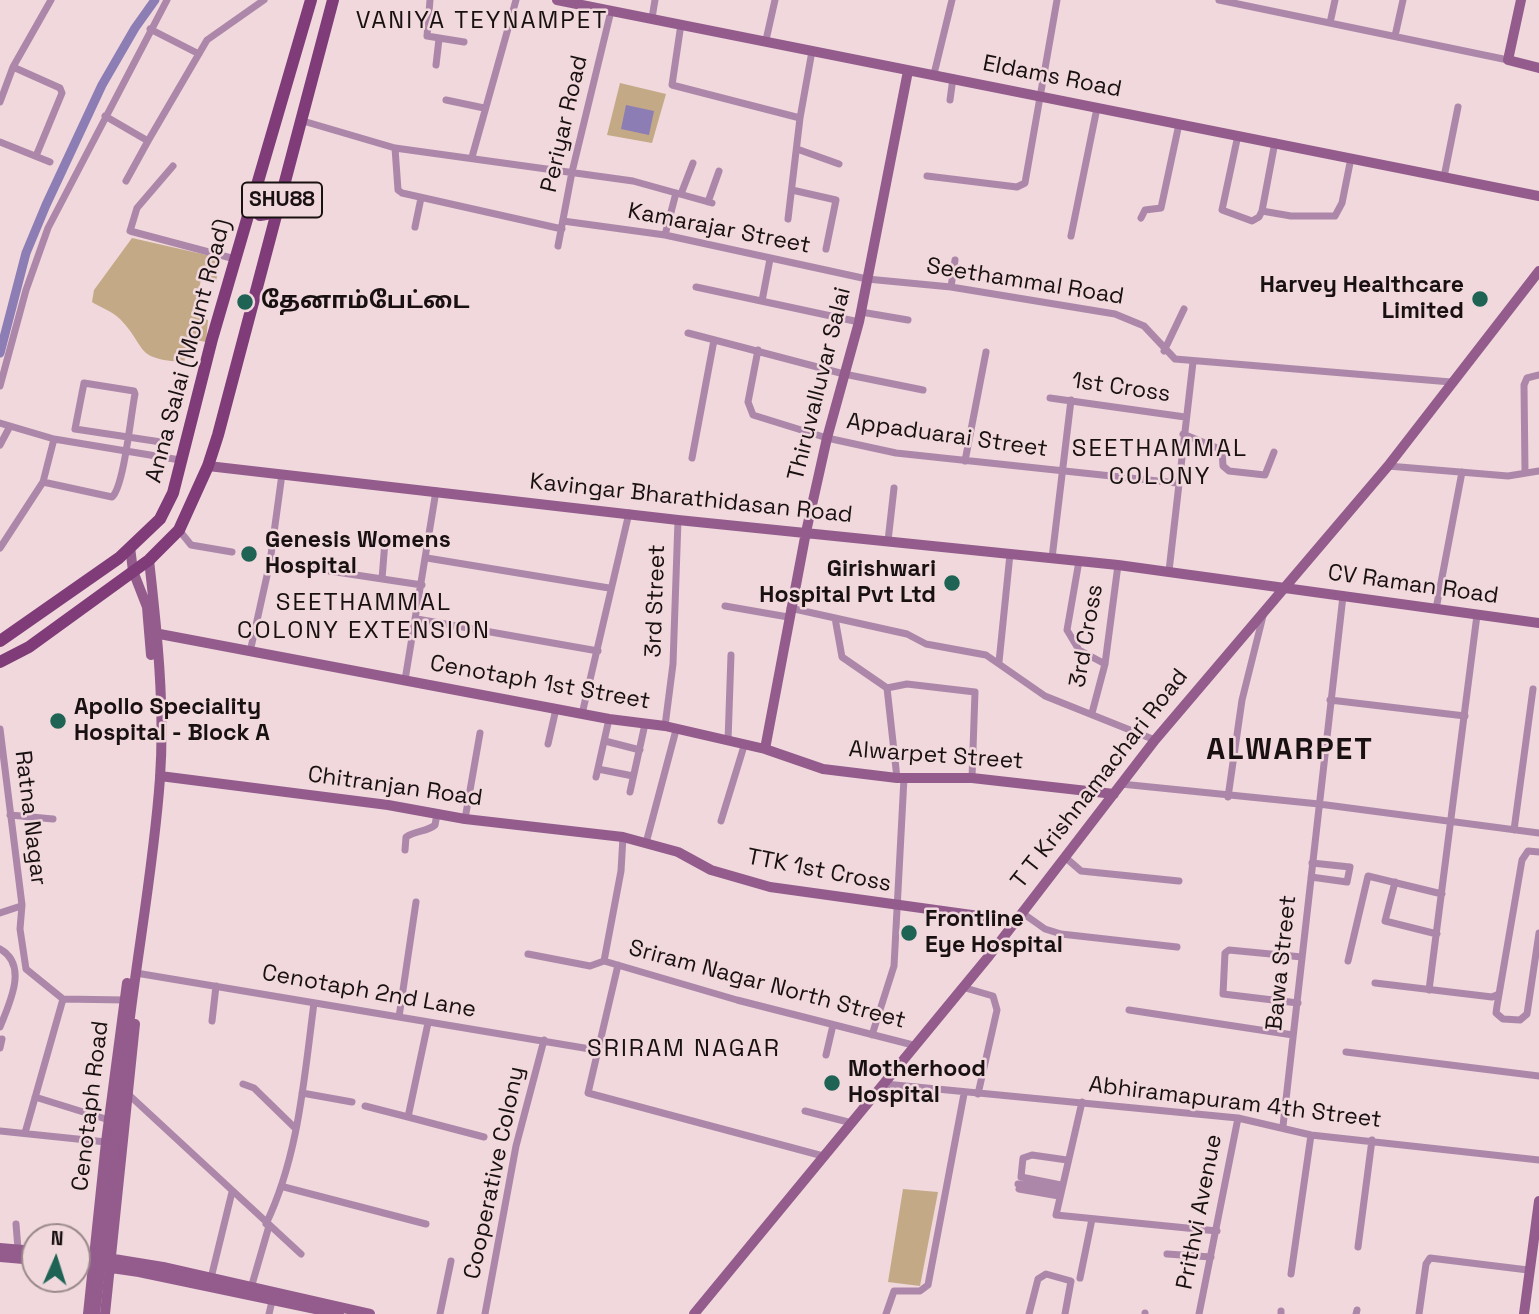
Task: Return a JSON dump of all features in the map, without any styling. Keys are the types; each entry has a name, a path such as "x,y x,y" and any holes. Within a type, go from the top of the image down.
{"main road":[{"name":"Anna Salai (Mount Road)","path":"0,641 131,547 160,519 173,493 235,259 311,0"},
{"name":"Anna Salai (Mount Road)","path":"0,662 29,647 149,560 179,530 208,466 275,229 333,0"},
{"name":"Eldams Road","path":"557,0 1539,196"},
{"path":"1521,0 1508,60 1539,68"},
{"name":"Thiruvalluvar Salai","path":"765,749 789,612 827,438 860,317 908,71"},
{"path":"248,214 278,212"},
{"path":"248,214 275,229"},
{"name":"T T Krishnamachari Road","path":"694,1314 885,1084 913,1045 1066,858 1155,740 1264,608 1388,466 1539,271"},
{"name":"Kavingar Bharathidasan Road","path":"208,466 678,520 1169,571"},
{"name":"Cenotaph Road","path":"131,547 133,571 147,607 153,633 153,777 136,946 137,964"},
{"name":"Cenotaph Road","path":"88,1314 106,1142 125,1000 129,971 137,964 142,946 160,776 149,560"},
{"name":"CV Raman Road","path":"1169,571 1281,589 1539,623"},
{"name":"Cenotaph 1st Street","path":"153,633 609,719 671,728"},
{"name":"Alwarpet Street","path":"671,728 765,749 823,769 901,778 972,778 1117,789"},
{"name":"Chitranjan Road","path":"160,776 465,819 623,836"},
{"name":"TTK 1st Cross","path":"623,836 678,852 711,870 770,887 898,907 1018,917"},
{"path":"95,1314 137,964"},
{"name":"Cenotaph Road","path":"105,1314 137,999 133,990"},
{"path":"1524,1314 1539,1201"},
{"path":"0,1248 21,1250"},
{"path":"0,1258 21,1259"},
{"path":"91,1259 339,1314"},
{"path":"91,1261 109,1261 211,1278 370,1314"}],"street":[{"path":"0,102 13,67 51,0"},
{"path":"0,386 26,290 48,228 167,0"},
{"path":"126,181 212,34 264,0"},
{"path":"430,0 426,35 464,42"},
{"path":"472,157 516,0"},
{"path":"652,18 655,0"},
{"path":"766,40 775,0"},
{"path":"934,74 952,0"},
{"path":"927,176 1017,187 1022,185 1057,0"},
{"path":"1219,0 1508,60"},
{"path":"1330,23 1335,0"},
{"path":"1395,36 1403,0"},
{"name":"Periyar Road","path":"558,246 572,172 611,11"},
{"path":"681,24 672,85 800,118"},
{"path":"150,29 199,54"},
{"path":"436,65 439,38"},
{"path":"788,219 800,118 812,51"},
{"path":"13,67 60,88 62,93 36,156"},
{"path":"950,100 953,78"},
{"path":"446,100 484,108"},
{"path":"1444,177 1458,107"},
{"path":"1071,236 1097,108"},
{"path":"105,116 148,141"},
{"name":"Kamarajar Street","path":"303,121 395,148 633,181 710,203 719,171"},
{"path":"1141,218 1145,210 1161,208 1179,124"},
{"path":"1238,135 1222,210 1252,221 1259,217 1262,211 1275,142"},
{"path":"0,142 50,162"},
{"name":"Kamarajar Street","path":"395,148 398,190 421,198 562,225 665,235 867,279"},
{"path":"797,149 839,164"},
{"path":"1262,211 1291,216 1335,216 1340,209 1351,158"},
{"path":"665,235 679,193 693,163"},
{"path":"173,166 135,211 130,231 235,259"},
{"path":"792,190 836,200 826,249"},
{"path":"415,227 421,198"},
{"path":"762,301 770,259"},
{"path":"951,287 955,260"},
{"name":"Seethammal Road","path":"867,279 951,287 1123,317 1144,326 1164,351 1175,359 1451,382"},
{"path":"696,287 860,317 908,320"},
{"path":"1164,351 1184,309"},
{"path":"688,333 844,374 923,390"},
{"path":"692,458 714,340"},
{"name":"Appaduarai Street","path":"758,350 749,412 827,438 896,453 1177,483"},
{"path":"965,461 986,352"},
{"path":"1169,571 1193,362"},
{"path":"1525,471 1524,385 1527,378 1539,375"},
{"path":"43,482 112,497 116,493 127,438 134,391 84,383 75,429 127,438 160,442"},
{"name":"1st Cross","path":"1050,398 1185,417"},
{"path":"1052,558 1071,400"},
{"path":"0,423 9,428 54,439 180,460"},
{"path":"0,445 9,428"},
{"path":"1183,434 1222,450 1223,466 1229,471 1265,475 1274,452"},
{"path":"0,548 43,482 54,439"},
{"path":"1388,466 1508,476 1525,471 1539,471"},
{"path":"1436,609 1462,472"},
{"path":"250,652 270,562 282,474"},
{"path":"888,541 894,488"},
{"path":"405,680 436,491"},
{"path":"582,714 629,513"},
{"name":"3rd Street","path":"646,843 671,728 678,520"},
{"path":"179,530 191,545 232,552"},
{"path":"382,579 386,541"},
{"path":"999,662 1010,554"},
{"path":"427,558 610,588"},
{"path":"1079,561 1068,631 1079,650 1105,664"},
{"path":"270,562 422,585"},
{"name":"3rd Cross","path":"1092,713 1105,664 1118,565"},
{"name":"Bawa Street","path":"1283,1126 1329,700 1343,596"},
{"path":"725,606 835,618 907,634 926,644 986,655 1045,696 1155,740"},
{"path":"1228,797 1242,700 1265,617 1264,608"},
{"path":"1429,990 1477,615"},
{"path":"835,618 842,657 887,688 907,684 975,692 972,778"},
{"path":"417,619 598,651"},
{"path":"727,742 732,655"},
{"path":"872,1035 894,966 898,907 901,778 887,688"},
{"path":"1514,830 1533,689"},
{"path":"1329,700 1465,716"},
{"path":"548,744 556,709"},
{"path":"609,719 597,773 633,776"},
{"path":"630,792 645,724"},
{"name":"Ratna Nagar","path":"0,729 22,905 20,929 26,969"},
{"path":"465,819 480,733"},
{"path":"605,741 640,750"},
{"path":"721,821 744,746"},
{"path":"1117,789 1319,804 1539,833"},
{"path":"405,850 406,837 415,831 429,830 435,825 437,814"},
{"path":"10,815 53,819"},
{"path":"604,961 621,870 623,836"},
{"path":"1539,852 1531,850 1523,855 1499,994 1498,1016 1525,1018 1539,933"},
{"path":"1066,858 1082,871 1179,881"},
{"path":"1311,877 1347,882 1351,871 1350,867 1312,863"},
{"path":"1348,961 1368,876 1442,894"},
{"path":"1395,882 1385,921 1437,934"},
{"path":"399,1017 416,902"},
{"path":"0,913 22,905"},
{"path":"1018,917 1061,934 1177,947"},
{"path":"0,949 11,958 15,975 15,989 0,1027"},
{"path":"1298,1003 1227,995 1222,992 1222,980 1228,950 1302,957"},
{"path":"11,958 24,953"},
{"name":"Sriram Nagar North Street","path":"528,954 590,966 604,961 913,1045"},
{"name":"Cenotaph 2nd Lane","path":"137,964 216,986 596,1050"},
{"path":"618,965 588,1093 823,1156"},
{"path":"15,975 26,969 63,999 125,1000"},
{"path":"1375,982 1492,997 1499,994"},
{"path":"212,1021 216,986"},
{"path":"962,988 993,996 997,1010 978,1094"},
{"path":"25,1133 63,999"},
{"path":"251,1289 268,1225 284,1187 302,1093 314,1003"},
{"path":"1129,1010 1293,1035"},
{"path":"408,1117 428,1023"},
{"path":"826,1055 833,1025"},
{"name":"Cooperative Colony","path":"485,1314 516,1146 544,1040"},
{"path":"1346,1052 1539,1076"},
{"path":"243,1084 254,1088 296,1129"},
{"name":"Abhiramapuram 4th Street","path":"885,1084 964,1094 1082,1102 1238,1118 1283,1126 1311,1135 1539,1160"},
{"path":"127,1093 301,1254"},
{"path":"302,1093 352,1102"},
{"path":"886,1314 894,1291 920,1291 928,1284 964,1094"},
{"path":"35,1097 109,1120"},
{"path":"1082,1102 1056,1214 1217,1231"},
{"path":"365,1106 484,1138"},
{"path":"805,1111 852,1123"},
{"name":"Prithvi Avenue","path":"1199,1314 1238,1118"},
{"path":"0,1130 106,1142"},
{"path":"1291,1274 1311,1135"},
{"path":"1358,1247 1372,1140"},
{"path":"1060,1190 1021,1177 1023,1158 1032,1155 1068,1160"},
{"path":"284,1187 426,1224"},
{"path":"1018,1187 1060,1190"},
{"path":"211,1278 232,1192"},
{"path":"1080,1278 1092,1219"},
{"path":"16,1224 18,1250"},
{"path":"1167,1254 1211,1257"},
{"path":"1419,1314 1426,1264 1430,1258 1528,1270"},
{"path":"440,1314 452,1261"},
{"path":"1029,1314 1038,1279 1045,1274 1071,1281 1065,1314"},
{"path":"269,1314 272,1301"}],"shaded area":[{"path":"620,83 666,94 652,143 607,135"},
{"path":"626,105 654,111 649,135 621,129"},
{"path":"132,238 220,258 216,282 201,280 193,316 208,320 206,342 191,339 184,362 149,355 120,319 92,302 94,290"},
{"path":"903,1189 938,1192 920,1286 888,1282"}],"waterway":[{"path":"0,353 26,253 46,205 102,85 135,28 155,0"}],"place":[{"name":"Harvey Healthcare Limited","path":"1480,299"},
{"name":"தேனாம்பேட்டை","path":"245,302"},
{"name":"Genesis Womens Hospital","path":"249,554"},
{"name":"Girishwari Hospital Pvt Ltd","path":"952,583"},
{"name":"Apollo Speciality Hospital - Block A","path":"58,721"},
{"name":"Frontline Eye Hospital","path":"909,933"},
{"name":"Motherhood Hospital","path":"832,1083"}],"district":[{"name":"VANIYA TEYNAMPET","path":"482,21"},
{"name":"SEETHAMMAL COLONY","path":"1160,463"},
{"name":"SEETHAMMAL COLONY EXTENSION","path":"364,617"},
{"name":"ALWARPET","path":"1290,751"},
{"name":"SRIRAM NAGAR","path":"684,1049"}]}
